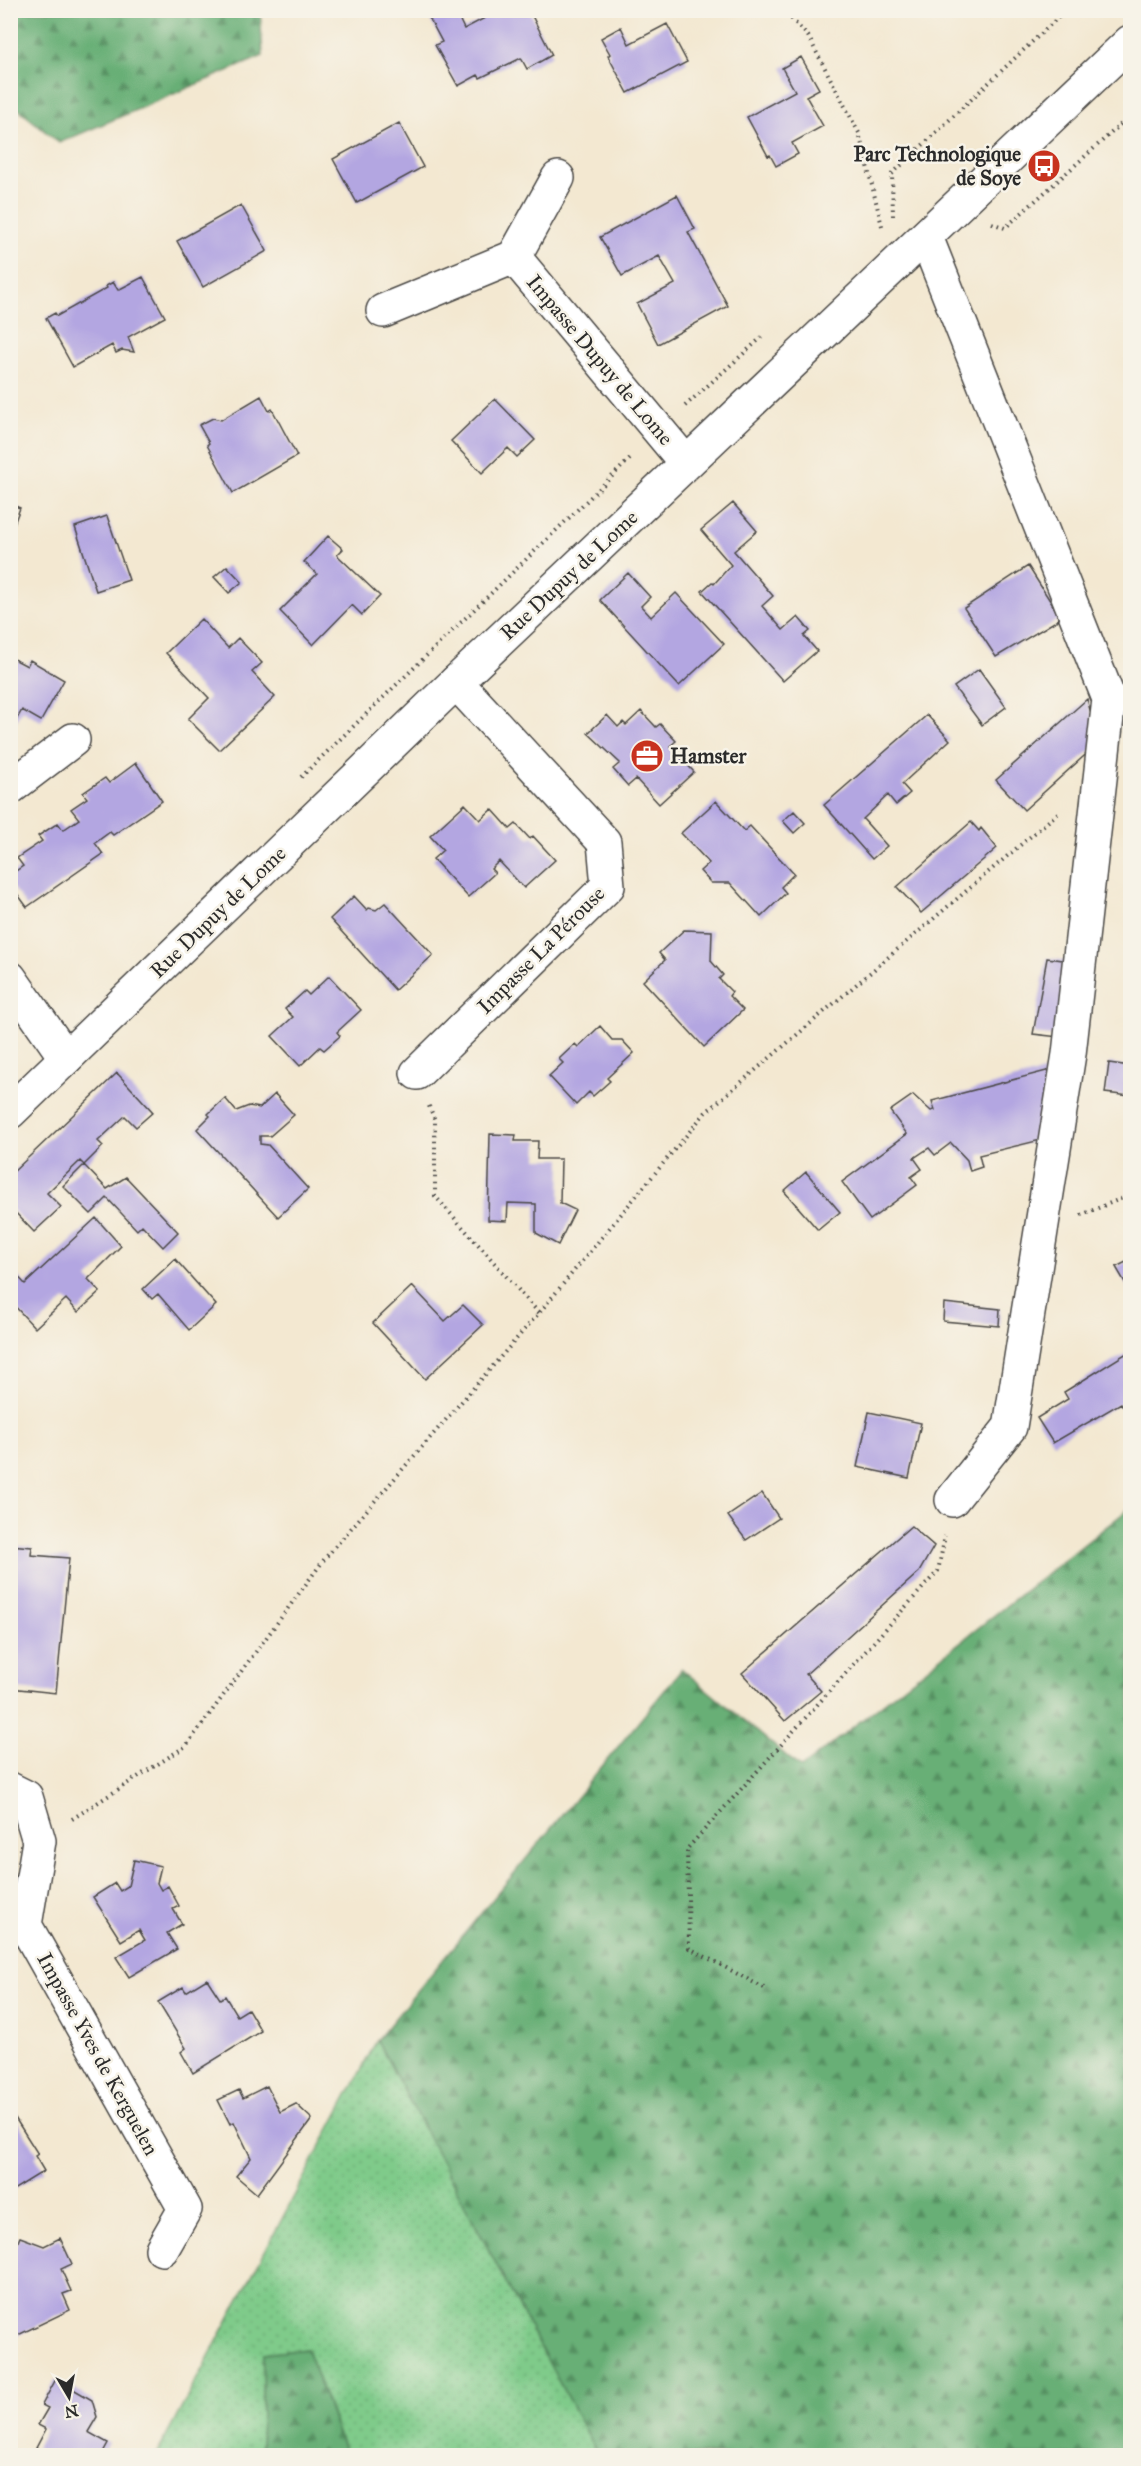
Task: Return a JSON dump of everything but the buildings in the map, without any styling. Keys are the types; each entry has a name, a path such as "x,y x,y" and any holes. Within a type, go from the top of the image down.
{"street":[{"name":"Rue Dupuy de Lome","path":"10,1112 456,682 1131,42"},
{"name":"Impasse Dupuy de Lome","path":"383,311 514,256 558,178"},
{"path":"926,237 1109,699 1069,1054 1010,1427 952,1500"},
{"name":"Impasse Dupuy de Lome","path":"514,256 686,463"},
{"name":"Impasse La Pérouse","path":"417,1073 608,886 604,842 456,682"},
{"path":"10,788 73,740"},
{"path":"10,978 66,1058"},
{"name":"Impasse Yves de Kerguelen","path":"10,1789 26,1797 39,1841 25,1925 185,2209 162,2249"}],"path":[{"path":"783,10 808,36 860,133 892,268"},
{"path":"893,218 892,174 1066,10"},
{"path":"955,210 1005,228 1131,116"},
{"path":"39,1841 186,1746 326,1557 539,1313 705,1113 1101,776"},
{"path":"417,1073 435,1120 435,1196 539,1313"},
{"path":"1041,1231 1131,1195"},
{"path":"764,1988 689,1948 687,1849 938,1571 952,1500"}],"green space":[{"path":"10,11 260,11 263,56 59,143 11,103"},
{"path":"1130,1508 1130,2455 598,2455 377,2040 682,1669 801,1768"},
{"path":"377,2040 598,2455 346,2455 307,2349 263,2354 261,2455 156,2456"},
{"path":"307,2349 346,2455 261,2455 263,2354"}],"place":[{"name":"Parc Technologique de Soye","path":"1044,166"},
{"name":"Hamster","path":"647,756"}]}
